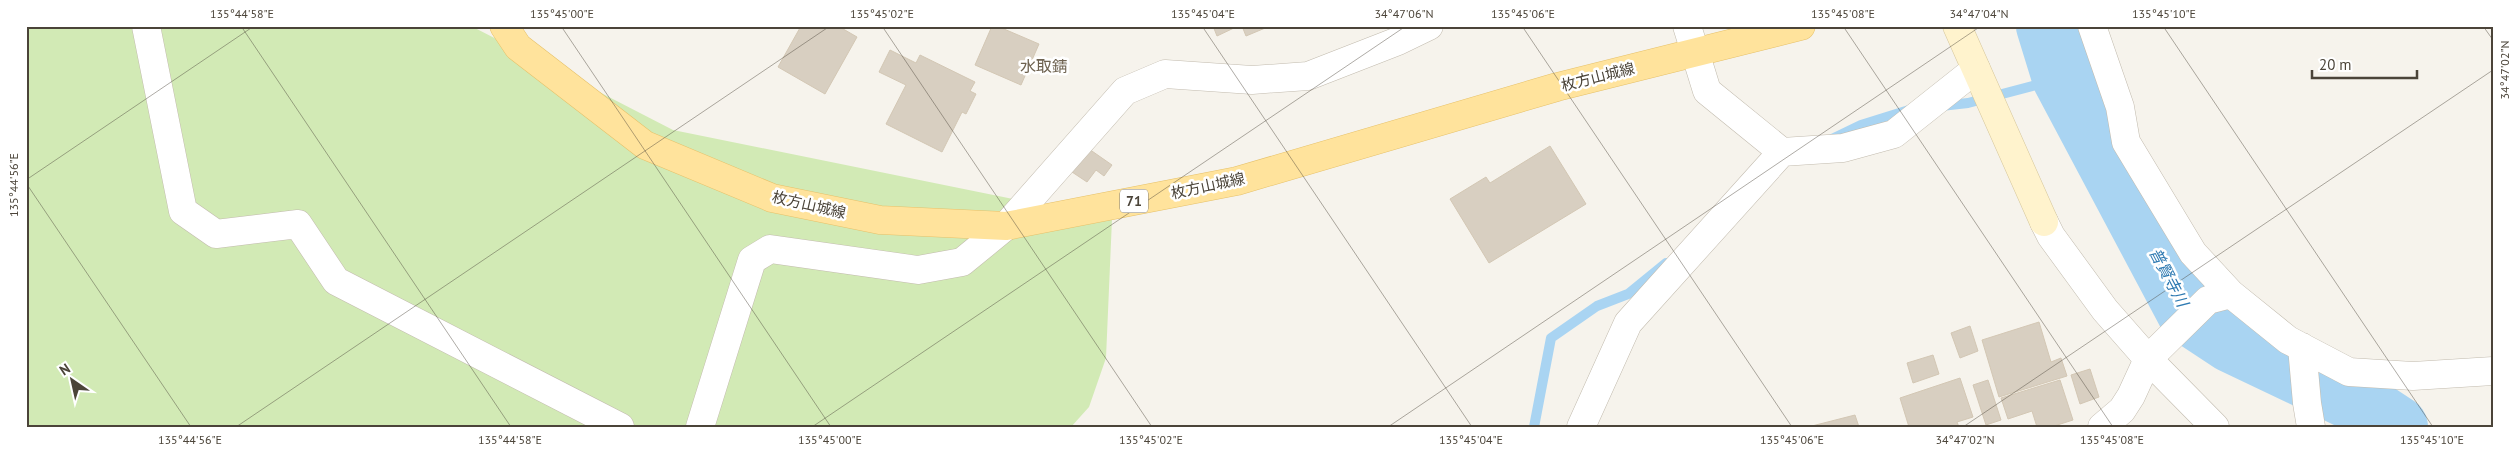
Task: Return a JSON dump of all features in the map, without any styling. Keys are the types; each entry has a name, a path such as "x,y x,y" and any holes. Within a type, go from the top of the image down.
{"main road":[{"name":"枚方山城線","path":"504,26 518,47 645,145 772,198 880,220 1006,226 1237,181 1558,87 1802,26"}],"street":[{"path":"146,26 183,211 216,234 298,224 336,281 620,427"},
{"path":"700,427 752,260 770,249 918,270 962,262 1006,226 1126,91 1165,74 1252,80 1308,76 1398,41 1429,26"},
{"path":"1687,26 1697,52 1707,91 1782,152 1843,148 1894,134 1976,68"},
{"path":"1957,26 2051,236 2105,310 2157,351 2215,427"},
{"path":"2092,26 2120,107 2126,142 2220,297 2288,340 2349,372 2413,376 2492,370"},
{"path":"1581,427 1628,323 1782,152"},
{"path":"2102,427 2122,410 2157,351 2220,297"},
{"path":"2302,347 2311,427"}],"green space":[{"path":"26,26 471,26 673,130 1112,219 1106,358 1089,407 1071,427 26,427"}],"building":[{"path":"801,26 838,26 857,37 825,94 778,67"},
{"path":"992,26 997,26 1039,44 1021,85 975,65"},
{"path":"1213,26 1236,26 1236,27 1217,36"},
{"path":"1242,26 1270,26 1246,36"},
{"path":"890,50 916,63 920,55 975,82 970,91 976,94 966,114 962,112 942,152 886,124 906,85 879,72"},
{"path":"1550,146 1586,204 1489,263 1450,199 1486,177 1490,183"},
{"path":"1089,149 1112,165 1104,176 1096,170 1087,182 1072,172"},
{"path":"2039,322 2051,362 2061,358 2067,376 1999,397 1982,340"},
{"path":"1970,326 1978,351 1960,358 1951,333"},
{"path":"1933,355 1939,374 1913,383 1907,363"},
{"path":"2090,369 2099,397 2080,404 2071,375"},
{"path":"1960,378 1973,417 1957,422 1959,427 1909,427 1900,398"},
{"path":"1988,380 2001,420 1986,425 1973,385"},
{"path":"2060,380 2073,420 2051,427 2037,427 2032,411 2008,419 2001,398"},
{"path":"1855,415 1859,427 1808,427"}],"waterway":[{"name":"普賢寺川","path":"2047,26 2063,78 2188,313 2232,342 2362,404 2397,427"},
{"path":"1941,106 1968,103 2063,78"},
{"path":"1832,139 1861,125 1909,110"},
{"path":"1534,427 1551,338 1597,306 1628,294 1666,263"}],"district":[{"name":"水取錆","path":"1044,66"}]}
